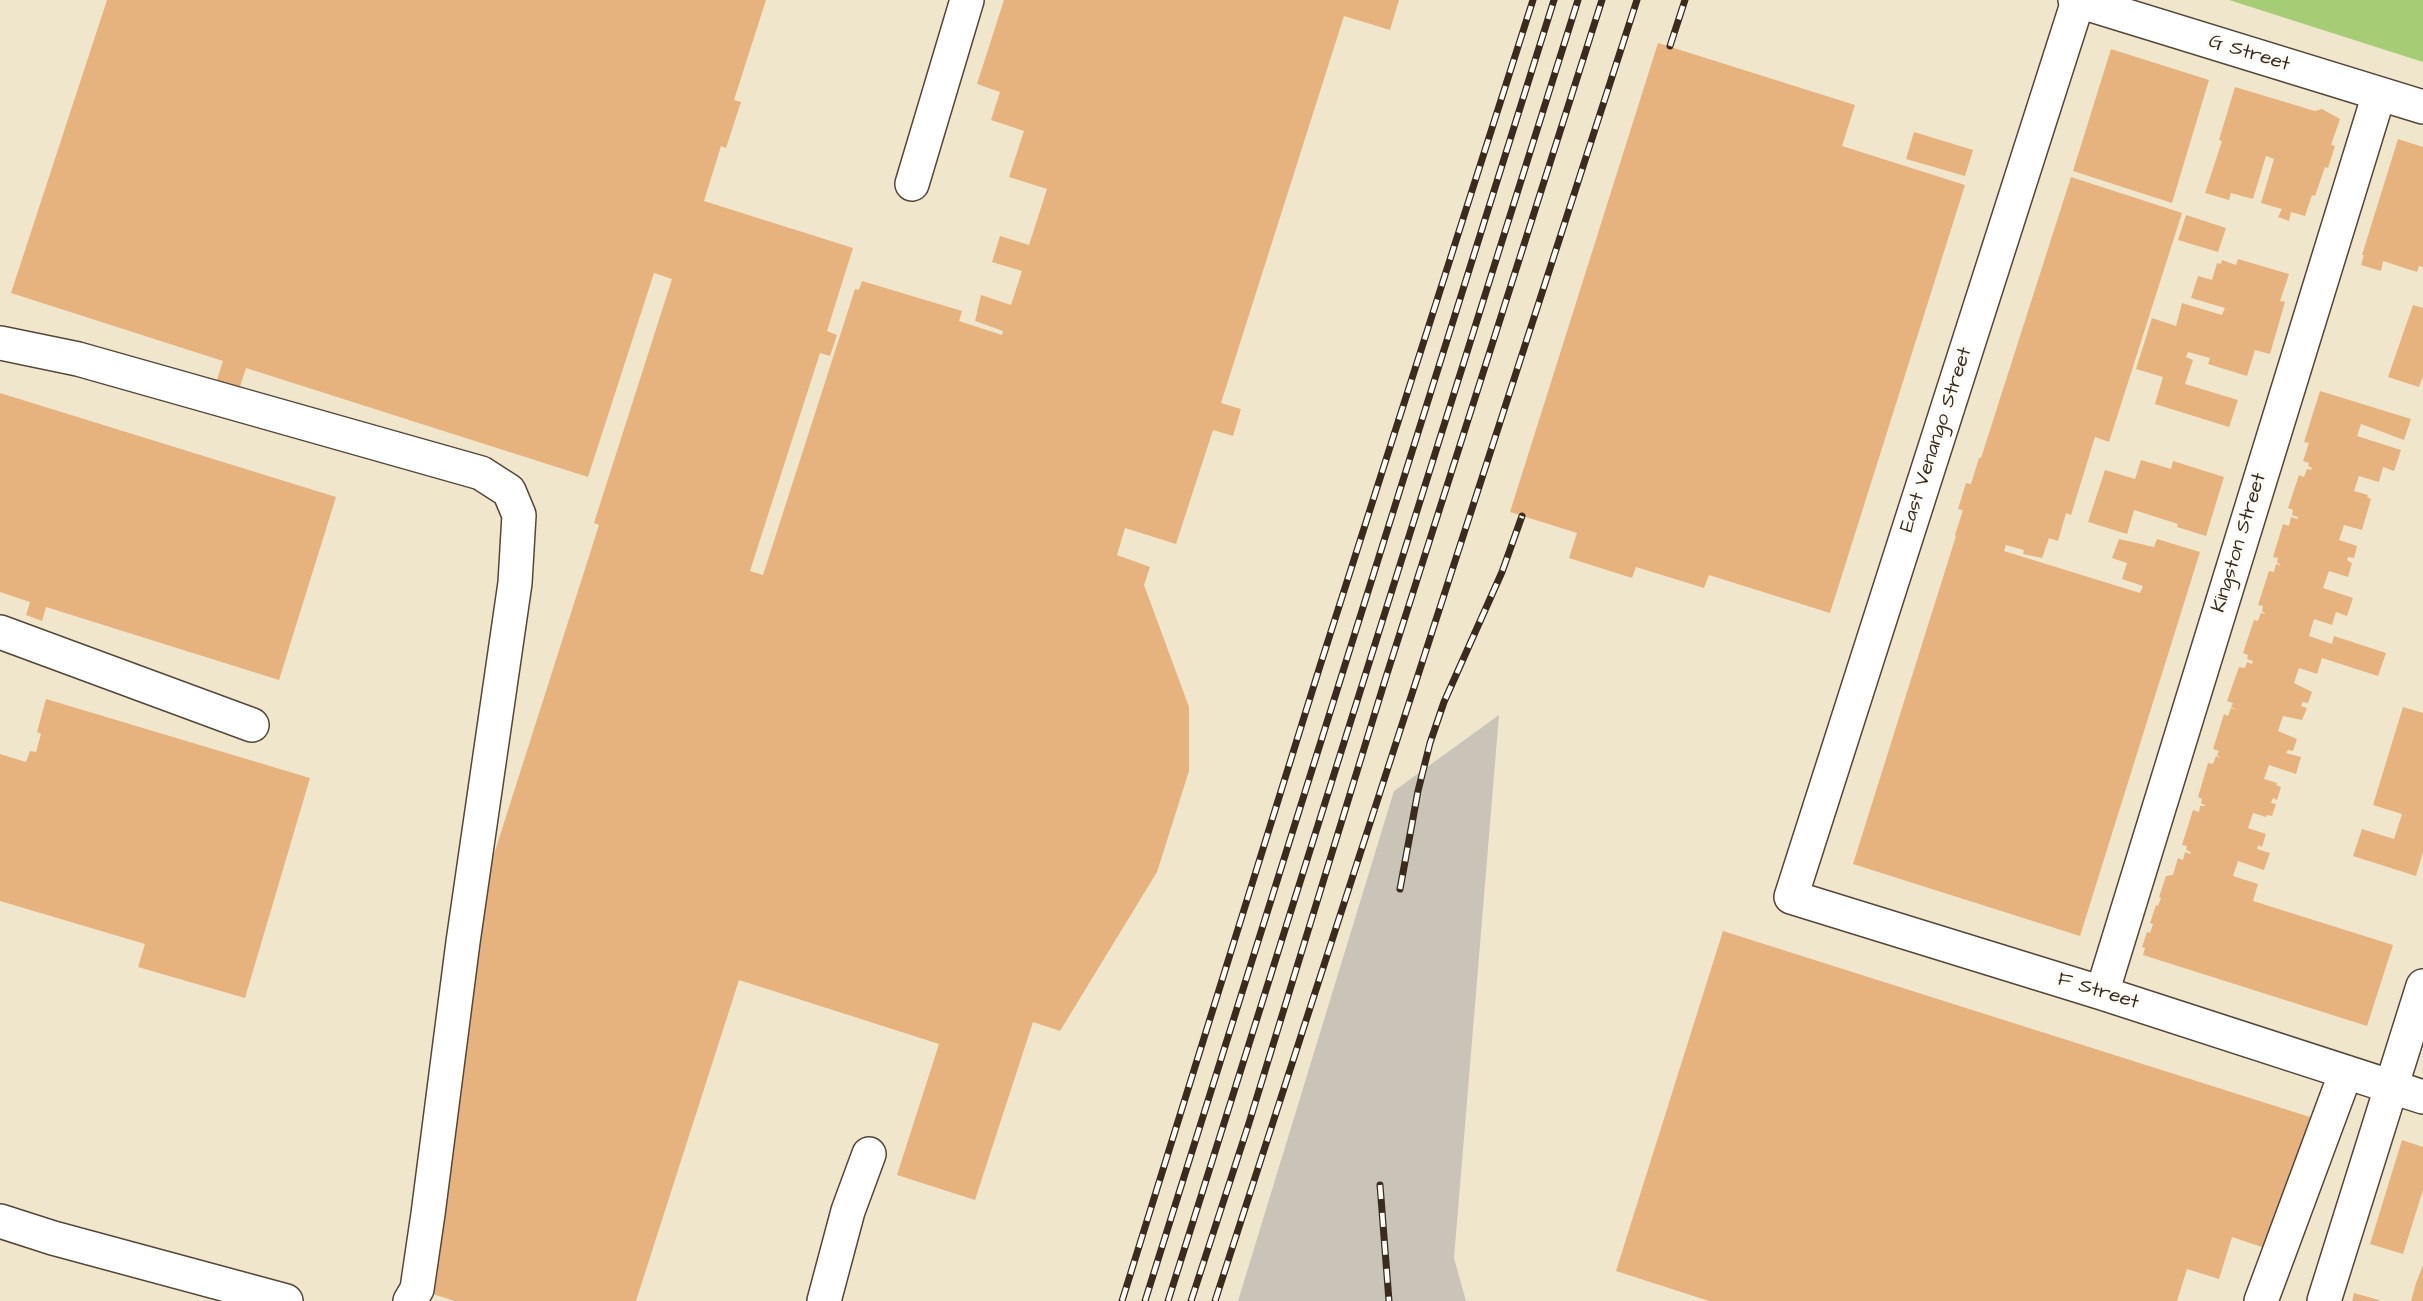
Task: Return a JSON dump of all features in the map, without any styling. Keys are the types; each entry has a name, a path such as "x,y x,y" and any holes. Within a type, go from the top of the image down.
{"street":[{"path":"912,184 967,0"},
{"name":"G Street","path":"2076,1 2423,107"},
{"name":"East Venango Street","path":"1797,879 2076,1"},
{"name":"Kingston Street","path":"2102,993 2379,94"},
{"path":"0,343 78,359 482,473 509,491 519,515 515,583 466,919 428,1214 417,1289 410,1301"},
{"path":"0,632 252,725"},
{"name":"F Street","path":"1797,879 1791,897 2102,993 2423,1097"},
{"path":"2324,1301 2423,986"},
{"path":"2261,1301 2346,1072"},
{"path":"824,1301 848,1211 869,1154"},
{"path":"0,1221 53,1238 286,1301"}],"shaded area":[{"path":"1499,715 1454,1258 1466,1301 1238,1301 1394,791"}],"green space":[{"path":"2229,0 2423,0 2423,62"}],"building":[{"path":"107,0 766,0 734,100 741,102 726,148 721,146 704,201 853,248 827,331 837,335 830,356 820,353 750,571 763,575 855,289 859,290 862,281 962,311 959,321 1002,335 1003,331 975,321 981,295 1011,305 1022,271 992,262 1000,236 1029,245 1047,189 1009,177 1024,131 991,120 1000,92 977,84 1004,0 1399,0 1390,30 1344,16 1221,403 1241,409 1233,436 1213,430 1176,544 1125,528 1117,555 1150,567 1144,585 1189,707 1189,771 1157,872 1060,1031 1033,1022 975,1200 897,1175 939,1044 739,980 636,1301 455,1301 420,1290 480,898 599,525 594,523 672,279 654,273 588,477 246,368 236,399 213,392 223,361 11,293"},
{"path":"1658,43 1855,105 1842,146 1965,185 1830,613 1709,575 1704,588 1636,567 1632,578 1569,558 1577,533 1510,512"},
{"path":"2111,49 2209,80 2172,203 2073,171"},
{"path":"2235,87 2315,111 2322,109 2340,119 2331,145 2335,146 2328,168 2325,167 2305,216 2291,212 2289,221 2278,217 2282,209 2261,203 2274,159 2266,156 2253,199 2231,193 2229,200 2205,193 2222,141 2219,140"},
{"path":"1914,132 1973,150 1965,176 1906,159"},
{"path":"2398,139 2423,147 2423,267 2419,266 2417,272 2383,261 2381,271 2361,265 2364,255 2362,255"},
{"path":"2071,177 2182,213 2109,442 2095,437 2071,515 2066,513 2058,541 2049,538 2042,558 2023,554 2024,550 2006,545 2004,551 2140,593 2143,586 2122,579 2127,563 2112,558 2119,539 2154,547 2157,539 2200,552 2080,936 1853,864 1956,536 1963,510 1958,509 1966,483 1971,484 1979,458 1981,458"},
{"path":"2186,215 2226,228 2218,252 2178,240"},
{"path":"2238,259 2289,274 2280,301 2285,302 2270,354 2255,350 2247,376 2208,364 2210,358 2188,352 2186,357 2193,360 2185,384 2238,400 2229,427 2155,404 2163,377 2136,369 2152,318 2176,326 2182,303 2222,315 2225,308 2191,298 2198,276 2212,280 2217,263 2221,264 2222,260 2236,265"},
{"path":"2413,305 2423,308 2423,376 2419,387 2388,377"},
{"path":"2320,391 2411,419 2404,440 2361,424 2357,436 2401,450 2394,471 2383,467 2379,482 2359,476 2354,491 2368,495 2367,497 2371,499 2362,530 2344,525 2339,540 2357,546 2354,558 2348,557 2347,560 2352,563 2348,577 2329,571 2323,588 2353,598 2347,616 2336,612 2332,625 2314,619 2309,636 2332,644 2334,636 2386,653 2378,676 2322,658 2317,674 2299,668 2294,683 2312,692 2308,703 2302,702 2301,706 2307,708 2302,720 2283,716 2278,731 2297,739 2293,751 2288,750 2286,753 2301,757 2296,774 2269,765 2264,779 2277,783 2276,785 2281,787 2277,800 2273,798 2271,803 2276,804 2272,816 2267,815 2266,817 2253,813 2248,828 2266,834 2262,847 2258,845 2257,849 2270,853 2264,870 2238,861 2233,876 2258,884 2253,901 2393,945 2367,1026 2143,955 2145,948 2142,947 2147,932 2150,933 2153,924 2150,923 2161,898 2159,897 2166,876 2173,875 2178,858 2183,860 2185,852 2190,854 2191,852 2186,850 2187,846 2182,845 2193,810 2199,812 2200,806 2206,806 2198,797 2208,763 2213,764 2216,756 2221,758 2217,755 2219,751 2213,749 2224,714 2228,716 2231,708 2238,710 2231,707 2233,703 2227,701 2239,667 2245,668 2247,662 2252,664 2253,661 2247,659 2248,655 2243,653 2254,620 2258,621 2261,613 2266,614 2262,611 2263,606 2258,605 2269,571 2274,572 2276,564 2281,566 2277,562 2278,558 2273,557 2283,524 2289,526 2291,517 2297,519 2298,517 2292,515 2293,510 2288,508 2299,475 2304,477 2307,469 2312,468 2308,466 2309,463 2303,461 2309,443 2304,442"},
{"path":"0,393 336,497 279,680 46,607 42,621 26,615 30,602 0,592"},
{"path":"2141,460 2171,469 2173,461 2224,477 2206,536 2134,510 2127,534 2088,522 2105,470 2135,479"},
{"path":"46,699 310,778 245,998 138,967 145,944 0,901 0,754 26,762 30,751 36,752 41,734 37,732"},
{"path":"2403,707 2423,713 2423,852 2416,876 2353,856 2362,829 2394,839 2402,814 2373,805"},
{"path":"1723,931 2310,1117 2268,1249 2232,1237 2219,1279 2187,1269 2177,1301 1709,1301 1616,1271"},
{"path":"2402,1140 2423,1147 2423,1190 2403,1254 2370,1244"},
{"path":"2423,1265 2423,1301 2411,1301 2416,1283"},
{"path":"2354,1293 2379,1300 2379,1301 2352,1301"}],"railway":[{"path":"1122,1301 1320,666 1533,0"},
{"path":"1145,1301 1554,0"},
{"path":"1168,1301 1578,0"},
{"path":"1191,1301 1249,1123 1386,677 1602,0"},
{"path":"1215,1301 1637,0"},
{"path":"1670,46 1685,0"},
{"path":"1400,889 1418,791 1430,743 1444,702 1502,572 1522,516"},
{"path":"1380,1185 1389,1301"}]}
